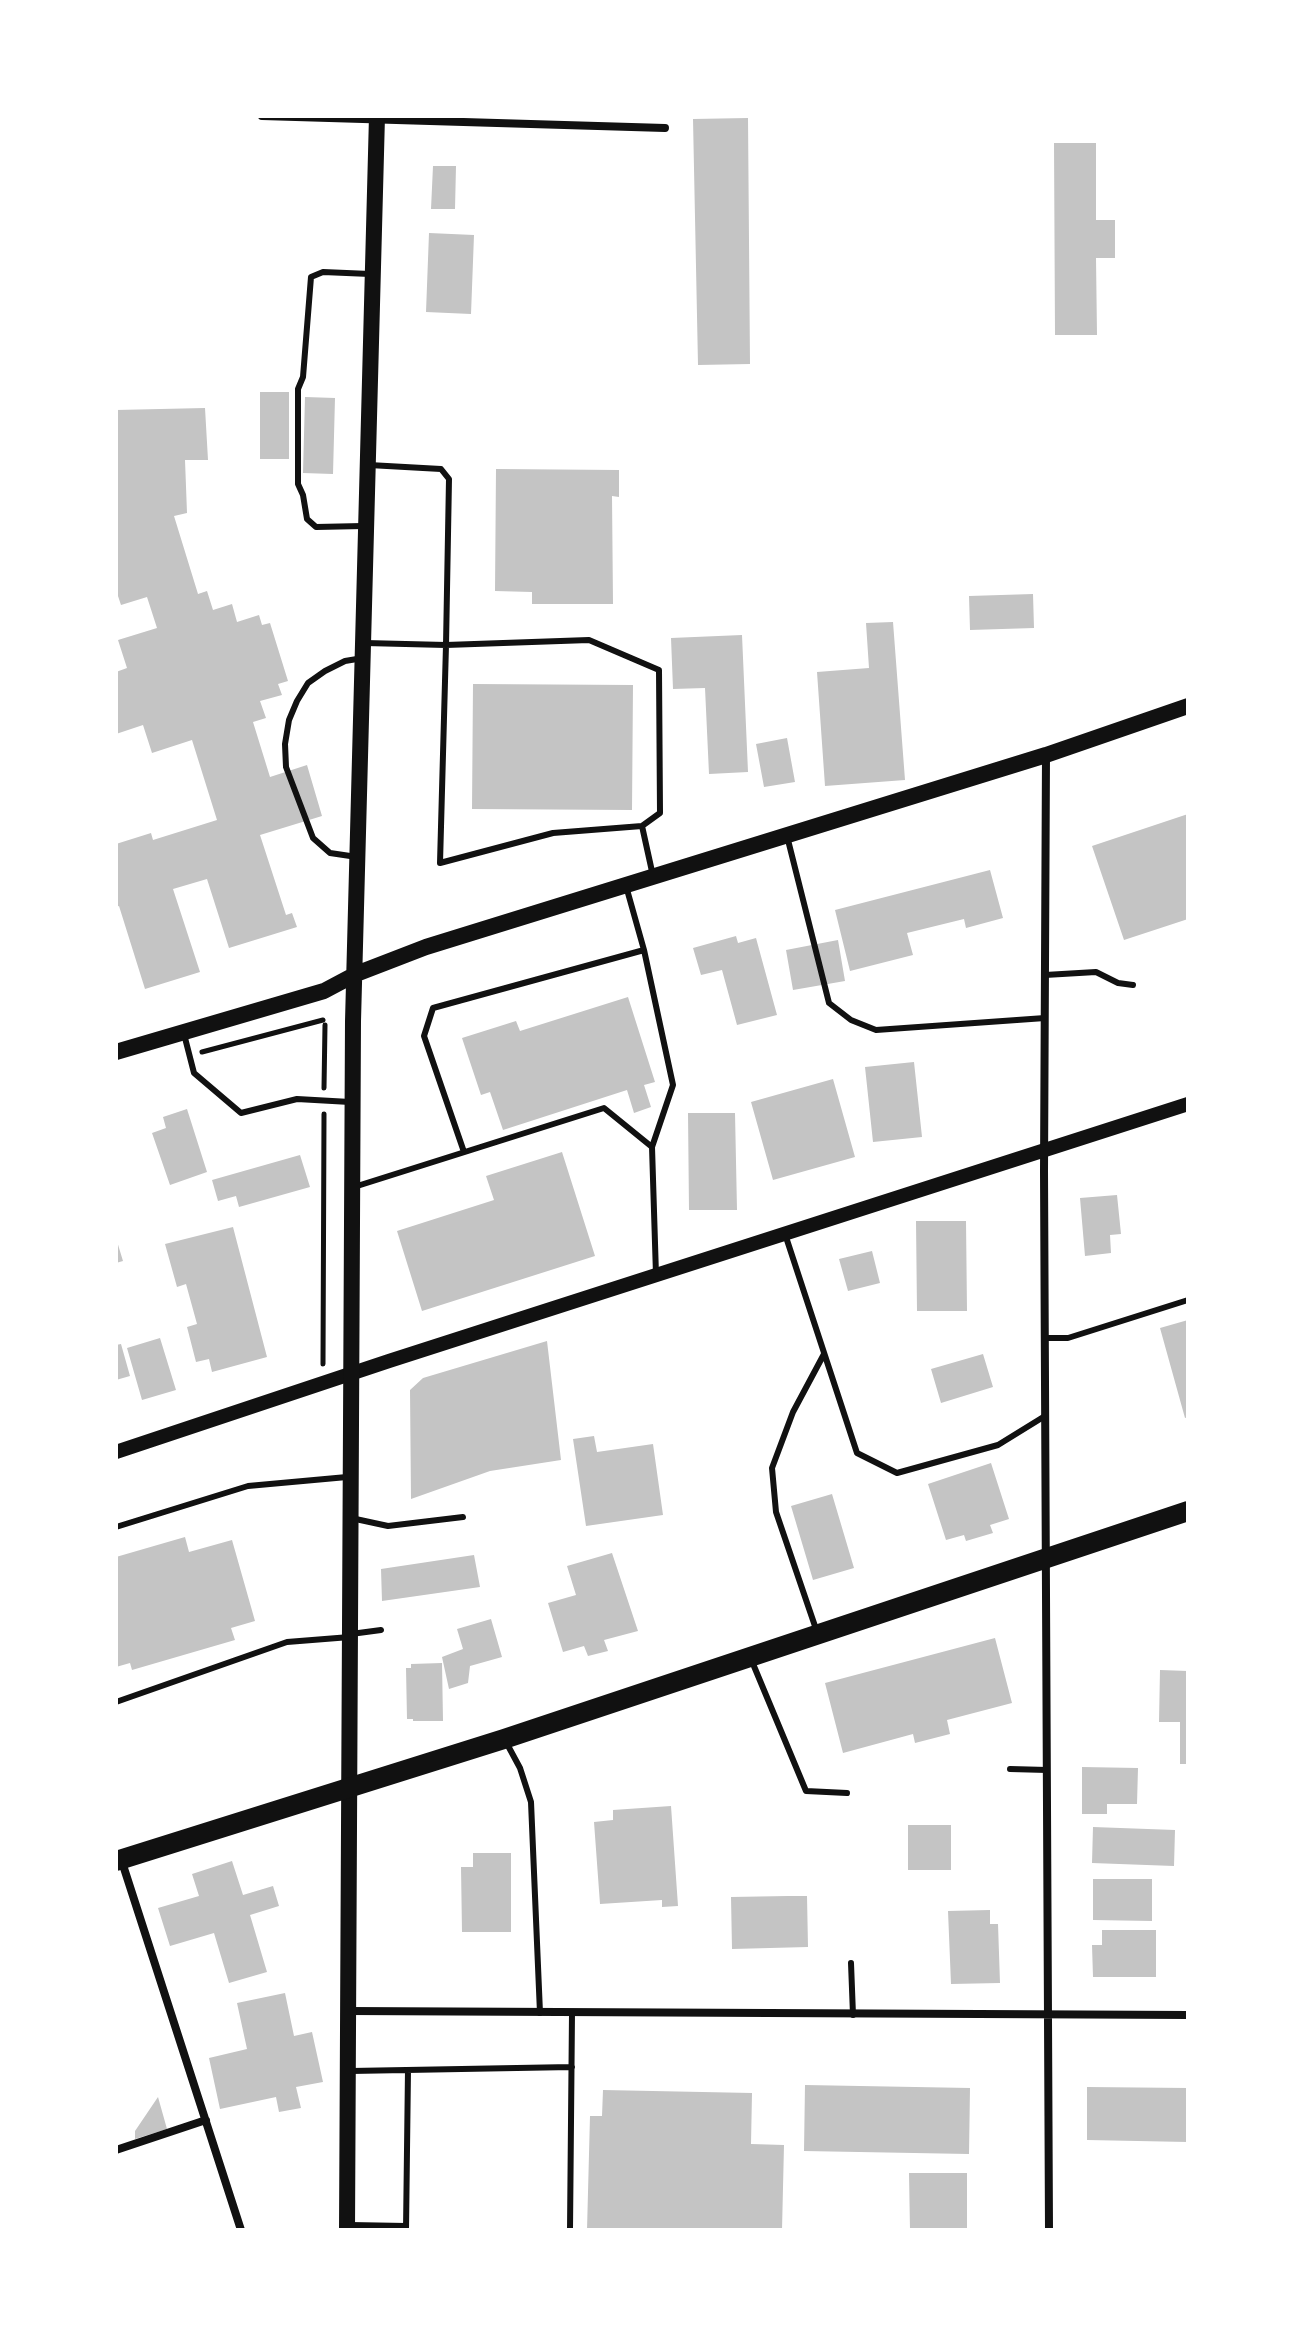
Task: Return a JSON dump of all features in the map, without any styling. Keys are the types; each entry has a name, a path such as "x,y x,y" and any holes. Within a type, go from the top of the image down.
{"main road":[{"path":"347,2227 353,1021 377,117"},
{"path":"116,1052 324,991 356,974 426,947 1046,755 1188,706"},
{"path":"118,1856 504,1739 1188,1511"}],"street":[{"path":"262,116 377,117 665,128"},
{"path":"1046,755 1044,1150 1049,2230"},
{"path":"116,1452 1188,1104"},
{"path":"118,1856 241,2230"},
{"path":"348,2011 1188,2015"},
{"path":"116,2150 206,2120"}],"lane":[{"path":"367,526 316,527 307,519 298,484 298,389 303,377 311,277 323,272 373,275"},
{"path":"357,857 330,853 313,838 286,767 285,744 289,720 308,683 364,650 446,645 589,640 659,670 660,813 642,826 553,833 440,863 446,645 449,479 441,469 369,465"},
{"path":"642,826 653,877"},
{"path":"787,835 829,1003 851,1020 876,1030 1045,1018"},
{"path":"626,886 644,950 673,1085 652,1147 656,1275"},
{"path":"464,1152 424,1036 433,1008 644,950"},
{"path":"1045,975 1096,972 1118,983 1133,985"},
{"path":"183,1033 194,1073 241,1113 297,1099 353,1103"},
{"path":"354,1187 604,1108 652,1147"},
{"path":"785,1234 857,1453 897,1473 998,1445 1045,1416"},
{"path":"1045,1338 1068,1338 1188,1300"},
{"path":"818,1633 776,1512 772,1468 793,1412 824,1354"},
{"path":"116,1527 248,1486 351,1476"},
{"path":"351,1518 388,1526 463,1517"},
{"path":"116,1702 287,1642 381,1630"},
{"path":"749,1655 806,1791 847,1793"},
{"path":"504,1739 520,1768 531,1802 540,2013"},
{"path":"1010,1769 1047,1770"},
{"path":"851,1963 853,2015"},
{"path":"570,2230 572,2013"},
{"path":"348,2071 572,2067"},
{"path":"347,2227 406,2228 408,2070"}],"path":[{"path":"189,1055 324,1022 323,1367"}],"building":[{"path":"748,118 750,364 698,365 693,119"},
{"path":"1054,143 1096,143 1096,220 1115,220 1115,258 1096,258 1097,335 1055,335"},
{"path":"433,166 456,166 455,209 431,209"},
{"path":"429,233 474,235 471,314 426,312"},
{"path":"260,392 289,392 289,459 260,459"},
{"path":"305,397 335,398 333,474 303,473"},
{"path":"205,408 208,460 185,460 187,513 174,516 198,594 207,591 213,610 232,604 237,622 259,615 262,625 270,623 288,681 278,684 282,695 260,701 266,718 253,722 270,777 307,765 322,816 260,835 286,915 292,913 297,927 229,948 207,879 173,889 200,972 145,989 119,906 116,907 116,844 151,833 153,840 217,820 192,740 152,753 143,725 116,734 116,672 127,668 118,640 157,628 147,597 121,605 116,590 116,410"},
{"path":"496,469 619,470 619,497 612,496 613,604 532,604 532,592 495,591"},
{"path":"1033,594 1034,628 970,630 969,596"},
{"path":"893,622 905,780 825,786 817,672 869,668 866,623"},
{"path":"742,635 748,772 709,774 705,688 673,689 671,638"},
{"path":"473,684 633,685 632,810 472,809"},
{"path":"787,738 795,782 764,787 756,744"},
{"path":"1188,814 1188,919 1124,940 1092,846"},
{"path":"990,870 1003,918 966,928 964,919 907,933 913,955 850,971 835,910"},
{"path":"736,936 738,943 756,938 777,1015 737,1025 722,970 701,975 693,948"},
{"path":"838,940 845,981 793,990 786,950"},
{"path":"628,997 655,1082 644,1085 651,1107 634,1113 627,1090 503,1130 490,1092 481,1095 462,1038 516,1021 520,1031"},
{"path":"914,1062 922,1137 873,1142 865,1067"},
{"path":"833,1079 855,1157 773,1180 751,1102"},
{"path":"187,1109 207,1172 170,1185 152,1133 166,1128 163,1117"},
{"path":"688,1113 735,1113 737,1210 689,1210"},
{"path":"562,1152 595,1256 422,1311 397,1231 494,1200 486,1176"},
{"path":"300,1155 310,1187 239,1207 236,1196 218,1201 212,1180"},
{"path":"1117,1195 1121,1234 1110,1235 1111,1253 1085,1256 1080,1198"},
{"path":"916,1221 966,1221 967,1311 917,1311"},
{"path":"233,1227 267,1357 212,1372 209,1359 196,1362 187,1327 197,1324 186,1284 177,1287 165,1244"},
{"path":"116,1238 123,1261 116,1263"},
{"path":"872,1251 880,1283 848,1291 839,1259"},
{"path":"1188,1320 1188,1417 1185,1418 1160,1328"},
{"path":"160,1338 176,1390 142,1400 127,1348"},
{"path":"547,1341 561,1460 490,1471 411,1499 410,1390 423,1378"},
{"path":"121,1344 130,1376 116,1380 116,1345"},
{"path":"983,1354 993,1387 941,1403 931,1369"},
{"path":"594,1436 597,1452 653,1444 663,1515 586,1526 573,1439"},
{"path":"991,1463 1009,1519 990,1525 993,1533 966,1541 964,1535 946,1540 928,1484"},
{"path":"832,1494 854,1568 813,1580 791,1506"},
{"path":"185,1537 189,1552 232,1540 255,1621 231,1628 235,1640 132,1670 130,1663 116,1667 116,1557"},
{"path":"612,1553 638,1631 604,1640 608,1651 588,1656 584,1646 563,1652 548,1603 576,1595 567,1566"},
{"path":"474,1555 480,1587 382,1601 381,1569"},
{"path":"491,1619 502,1657 470,1666 468,1683 449,1689 442,1657 463,1649 457,1629"},
{"path":"995,1638 1012,1703 947,1720 950,1734 915,1743 913,1734 843,1753 825,1683"},
{"path":"442,1663 443,1721 407,1719 406,1668 411,1668 411,1664"},
{"path":"1160,1670 1188,1671 1188,1764 1180,1764 1180,1722 1159,1722"},
{"path":"1082,1767 1138,1768 1137,1804 1107,1804 1107,1814 1082,1814"},
{"path":"671,1806 678,1906 662,1907 662,1900 600,1904 594,1822 613,1820 613,1810"},
{"path":"908,1825 951,1825 951,1870 908,1870"},
{"path":"1093,1827 1175,1830 1174,1866 1092,1863"},
{"path":"473,1853 511,1853 511,1932 462,1932 461,1867 473,1867"},
{"path":"232,1861 243,1895 273,1886 279,1906 250,1915 267,1972 229,1983 214,1933 170,1946 158,1908 199,1896 192,1874"},
{"path":"1093,1879 1152,1879 1152,1921 1093,1920"},
{"path":"807,1896 808,1947 732,1949 731,1897"},
{"path":"990,1910 990,1924 998,1924 1000,1983 951,1984 948,1911"},
{"path":"1102,1930 1156,1930 1156,1977 1093,1977 1092,1945 1102,1945"},
{"path":"285,1993 294,2036 312,2032 323,2082 296,2087 301,2108 279,2112 276,2097 220,2109 209,2058 247,2049 237,2003"},
{"path":"805,2085 970,2088 969,2154 804,2151"},
{"path":"1087,2087 1188,2088 1188,2142 1087,2140"},
{"path":"603,2090 752,2093 751,2144 784,2145 782,2230 587,2230 590,2116 602,2116"},
{"path":"158,2097 167,2129 135,2139 135,2131"},
{"path":"909,2173 967,2173 967,2230 910,2230"}]}
